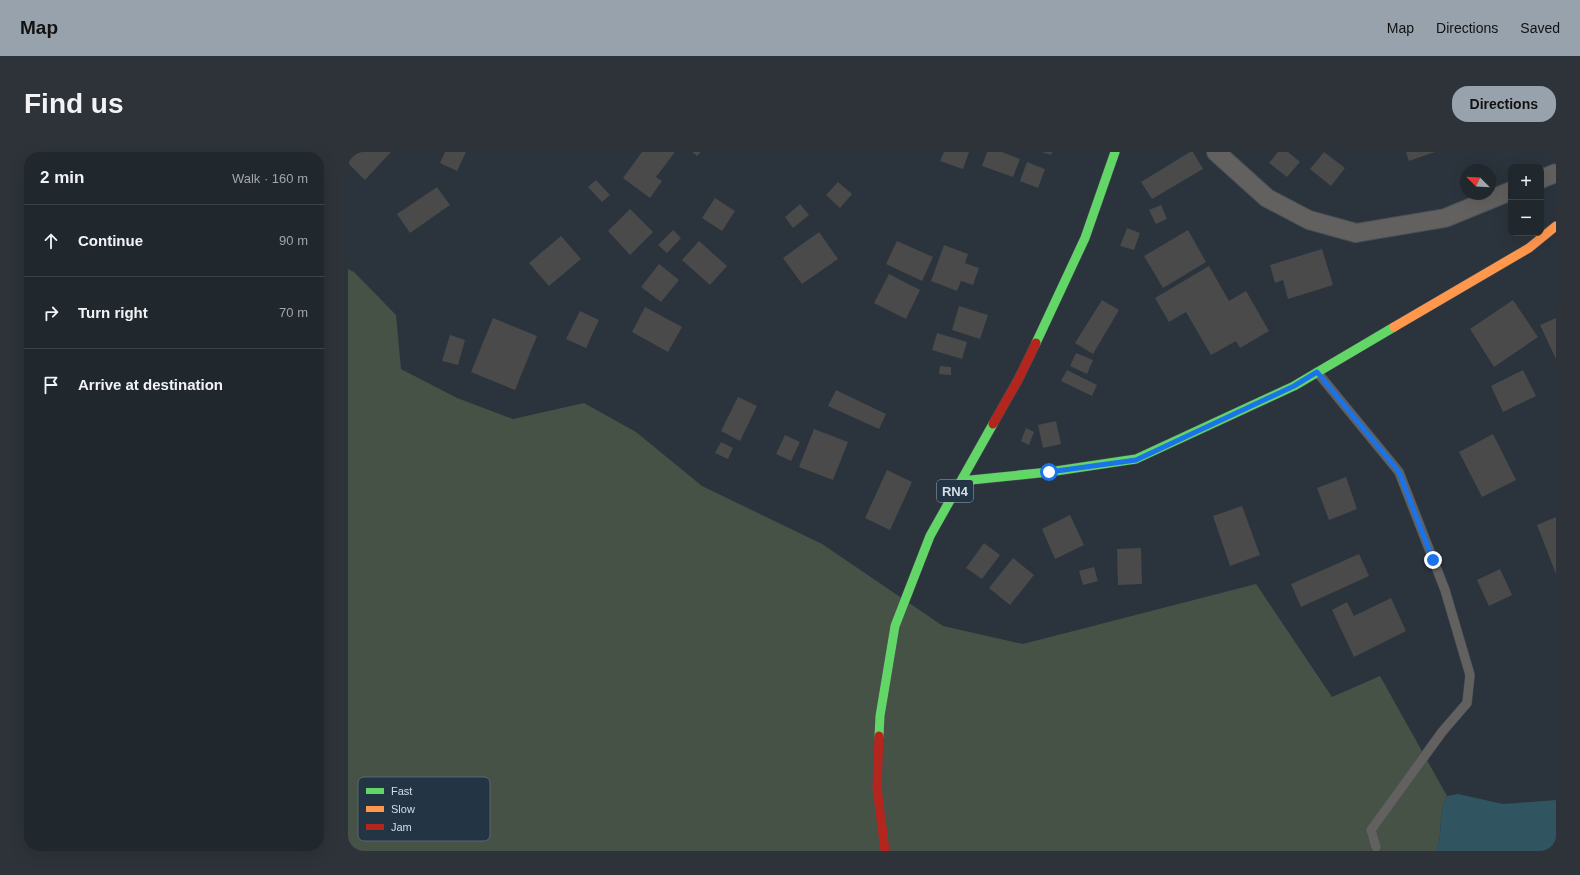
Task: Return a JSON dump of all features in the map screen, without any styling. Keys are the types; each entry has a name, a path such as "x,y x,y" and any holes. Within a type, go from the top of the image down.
{"main road":[{"name":"RN4","path":"885,851 877,788 879,732 880,716 895,626 930,536 1018,380 1054,305 1085,238 1115,152"},
{"path":"961,481 1049,472 1136,460 1294,386 1529,248 1556,226"}],"street":[{"path":"1216,152 1267,198 1309,220 1356,233 1445,218 1508,192"},
{"path":"1544,178 1556,173"}],"lane":[{"path":"1317,372 1399,472 1445,590 1470,675 1467,703 1442,732 1371,830 1376,847"}],"green space":[{"path":"348,269 354,272 396,315 401,369 457,398 513,419 584,403 636,432 702,486 822,544 943,626 1023,644 1256,584 1332,697 1380,676 1447,796 1442,810 1440,837 1436,851 348,851"}],"water":[{"path":"1458,794 1503,804 1556,800 1556,851 1436,851 1440,837 1441,817 1444,803 1447,796"}],"building":[{"path":"353,152 391,152 365,180 348,163 348,158"},
{"path":"445,152 466,152 457,171 440,163"},
{"path":"642,152 675,152 656,177 662,181 650,198 623,178"},
{"path":"692,152 701,152 697,156"},
{"path":"944,152 969,152 963,169 940,161"},
{"path":"987,152 1002,152 1020,159 1013,177 982,166"},
{"path":"1042,152 1052,152 1051,155"},
{"path":"1190,152 1193,152 1203,169 1152,199 1141,182"},
{"path":"1278,152 1288,152 1300,162 1287,177 1269,163"},
{"path":"1324,152 1345,168 1331,186 1310,169"},
{"path":"1406,152 1435,152 1409,161"},
{"path":"1027,162 1045,169 1038,188 1020,181"},
{"path":"596,180 610,195 602,202 588,187"},
{"path":"838,182 852,194 840,208 826,195"},
{"path":"437,187 450,205 410,233 397,214"},
{"path":"715,198 735,211 722,231 702,218"},
{"path":"800,204 809,215 793,228 785,217"},
{"path":"1161,205 1167,219 1156,224 1149,210"},
{"path":"630,209 653,232 630,255 608,231"},
{"path":"1127,228 1140,233 1134,250 1120,246"},
{"path":"673,230 681,238 667,253 658,245"},
{"path":"1188,230 1206,262 1163,288 1144,256"},
{"path":"819,232 838,259 802,284 783,258"},
{"path":"561,236 581,259 549,286 529,263"},
{"path":"699,241 727,266 710,285 682,260"},
{"path":"897,241 933,257 922,281 886,264"},
{"path":"944,245 968,254 965,263 979,268 973,285 961,281 957,291 931,281"},
{"path":"1322,249 1333,285 1288,299 1283,280 1275,283 1270,265"},
{"path":"659,264 679,280 661,302 641,287"},
{"path":"1209,266 1229,301 1246,291 1269,331 1240,348 1236,341 1211,355 1186,312 1169,322 1155,298"},
{"path":"889,274 920,290 906,319 874,303"},
{"path":"1102,300 1119,310 1093,354 1075,343"},
{"path":"1513,300 1538,337 1494,367 1470,329"},
{"path":"959,306 988,315 980,339 952,330"},
{"path":"645,307 682,327 668,352 632,332"},
{"path":"580,311 599,320 586,348 566,339"},
{"path":"493,318 537,336 515,390 471,372"},
{"path":"1556,318 1556,359 1540,325"},
{"path":"937,333 967,342 962,359 932,350"},
{"path":"450,335 465,340 458,365 442,361"},
{"path":"1076,353 1093,360 1087,374 1070,366"},
{"path":"940,366 951,367 951,375 939,374"},
{"path":"1067,370 1097,385 1092,396 1061,381"},
{"path":"1523,370 1536,396 1503,412 1491,386"},
{"path":"836,390 886,414 879,429 828,406"},
{"path":"738,397 757,406 740,441 721,431"},
{"path":"1056,421 1061,444 1043,448 1038,425"},
{"path":"1026,428 1034,432 1029,445 1021,441"},
{"path":"814,429 848,442 833,480 799,467"},
{"path":"1493,434 1516,480 1482,497 1459,452"},
{"path":"785,435 800,442 791,461 776,454"},
{"path":"721,442 733,448 728,459 715,453"},
{"path":"887,470 912,482 890,530 865,518"},
{"path":"1346,477 1357,509 1329,520 1317,488"},
{"path":"1242,506 1260,555 1230,566 1213,516"},
{"path":"1070,515 1084,545 1055,559 1042,529"},
{"path":"1556,517 1556,574 1537,525"},
{"path":"984,543 1000,555 982,579 966,568"},
{"path":"1141,548 1142,584 1118,585 1117,549"},
{"path":"1359,554 1369,576 1301,607 1291,584"},
{"path":"1013,558 1034,575 1010,605 989,588"},
{"path":"1094,567 1098,581 1083,585 1079,571"},
{"path":"1500,569 1512,595 1489,606 1477,580"},
{"path":"1391,598 1406,631 1354,657 1332,610 1347,602 1354,616"}],"traffic: fast":[{"path":"1036,343 1085,238 1115,152"},
{"path":"961,481 1049,472 1136,459 1294,386 1394,327"},
{"path":"879,736 880,716 895,626 930,536 993,424"}],"traffic: slow":[{"path":"1394,327 1529,248 1556,226"}],"traffic: jam":[{"path":"993,424 1018,380 1036,343"},
{"path":"879,736 877,788 885,851"}],"route":[{"path":"1049,472 1136,460 1294,386 1317,372 1399,472 1433,560"}]}
